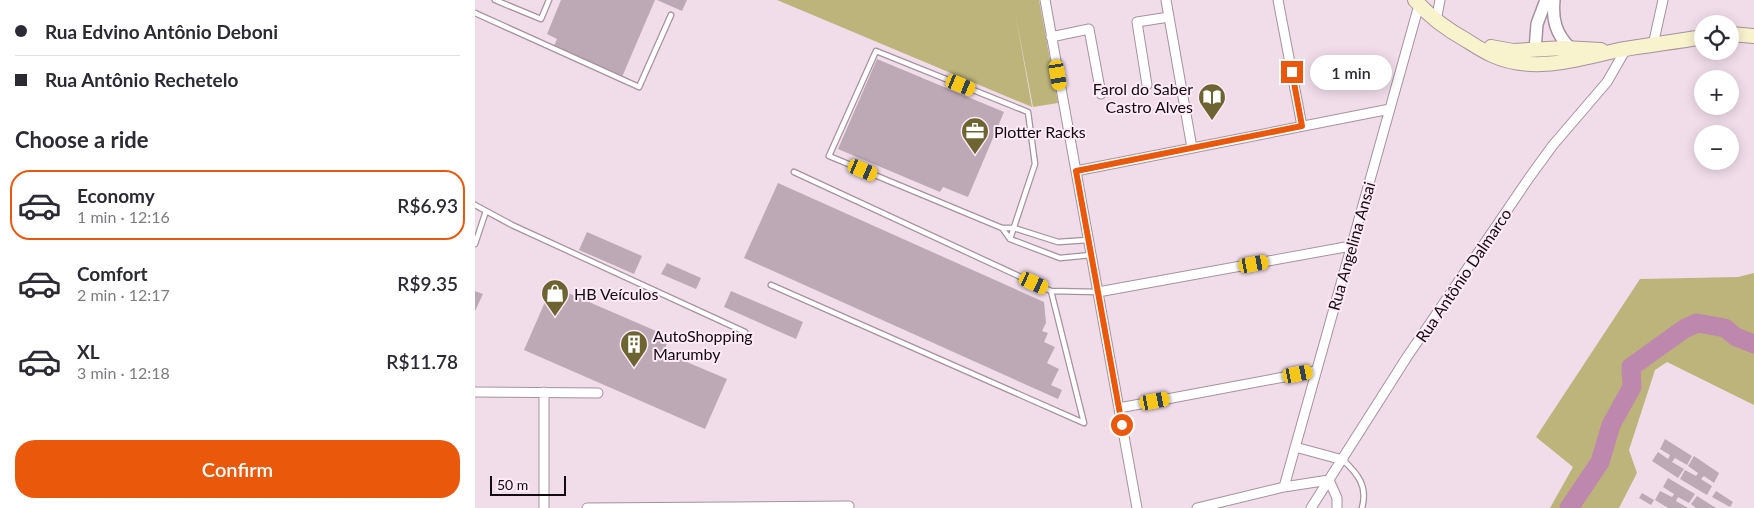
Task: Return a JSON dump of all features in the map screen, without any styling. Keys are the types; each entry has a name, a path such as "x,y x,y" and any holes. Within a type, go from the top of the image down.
{"main road":[{"path":"1417,2 1436,21 1466,40 1492,55 1519,63 1544,65 1562,63 1623,50 1694,38"},
{"path":"1739,35 1754,36"},
{"path":"1466,40 1504,50 1570,48 1623,50"},
{"path":"1535,50 1562,63"}],"street":[{"path":"1045,0 1137,508"},
{"path":"1166,0 1192,148"},
{"path":"1278,0 1302,126"},
{"path":"1436,21 1440,0"},
{"path":"1535,50 1537,24 1546,0"},
{"path":"1554,0 1554,24 1560,37 1570,48"},
{"path":"1653,45 1663,0"},
{"name":"Rua Angelina Ansai","path":"1284,486 1390,109 1417,2"},
{"path":"1147,84 1137,22 1169,17"},
{"path":"1051,36 1089,29 1101,94"},
{"name":"Rua Antônio Dalmarco","path":"1311,508 1407,357 1529,178 1559,138 1607,82 1623,50"},
{"path":"1076,171 1390,109"},
{"path":"1098,292 1351,246"},
{"path":"1119,408 1316,371"},
{"path":"475,392 598,393"},
{"path":"544,392 544,508"},
{"path":"1295,447 1343,460"},
{"path":"1197,508 1284,486 1329,480 1337,498 1337,508"},
{"path":"587,508 849,507"}],"lane":[{"path":"495,0 541,18 549,0"},
{"path":"475,13 639,87 671,15"},
{"path":"1010,238 1014,228 1035,164 1028,112 876,52 829,156 1002,228 1014,228 1058,242 1088,240"},
{"path":"794,172 1051,291 1098,292"},
{"path":"475,205 512,225 745,332"},
{"path":"475,244 486,211"},
{"path":"1002,228 1010,238 1060,258 1091,255"},
{"path":"771,285 1084,422 1051,291"},
{"path":"1343,460 1362,482 1366,496 1363,508"}],"shaded area":[{"path":"777,0 1039,0 1058,103 1033,107 1015,12 1032,107"},
{"path":"1754,273 1754,405 1667,362 1655,370 1629,450 1637,473 1619,508 1550,508 1573,467 1536,437 1640,279 1738,277"}],"building":[{"path":"561,0 655,0 622,77 553,48 557,39 547,34"},
{"path":"657,0 687,0 682,11"},
{"path":"877,59 1004,112 968,197 943,187 940,192 838,149"},
{"path":"778,183 1044,302 1046,323 1042,331 1048,333 1044,342 1055,347 1047,363 1059,369 1051,385 1062,390 1058,399 744,258"},
{"path":"587,232 642,256 634,274 579,250"},
{"path":"667,263 701,278 696,289 661,274"},
{"name":"AutoShopping Marumby","path":"552,286 670,337 663,352 727,379 705,429 524,350"},
{"path":"475,291 483,294 475,311"},
{"path":"731,291 803,322 796,339 724,307"},
{"path":"1665,439 1692,456 1687,465 1675,458 1672,462 1684,469 1678,478 1652,461 1658,452 1668,459 1670,455 1660,449"},
{"path":"1694,456 1719,473 1714,483 1704,476 1701,479 1712,486 1707,495 1680,479 1685,470 1696,476 1698,473 1688,466"},
{"path":"1668,478 1695,494 1689,503 1678,497 1676,501 1688,508 1668,508 1655,500 1660,491 1672,497 1674,494 1663,487"},
{"path":"1716,491 1733,502 1730,507 1712,497"},
{"path":"1642,493 1654,500 1651,505 1639,498"},
{"path":"1697,496 1716,508 1696,508 1691,504"}],"waterway":[{"path":"1569,508 1600,462 1611,425 1632,387 1631,367 1684,329 1697,323 1725,328 1736,337 1754,344"}],"place":[{"name":"Farol do Saber Castro Alves","path":"1212,121"},
{"name":"Plotter Racks","path":"975,155"},
{"name":"HB Veículos","path":"555,317"},
{"name":"AutoShopping Marumby","path":"634,368"}],"route":[{"path":"1122,425 1076,171 1302,126 1292,72"}]}
